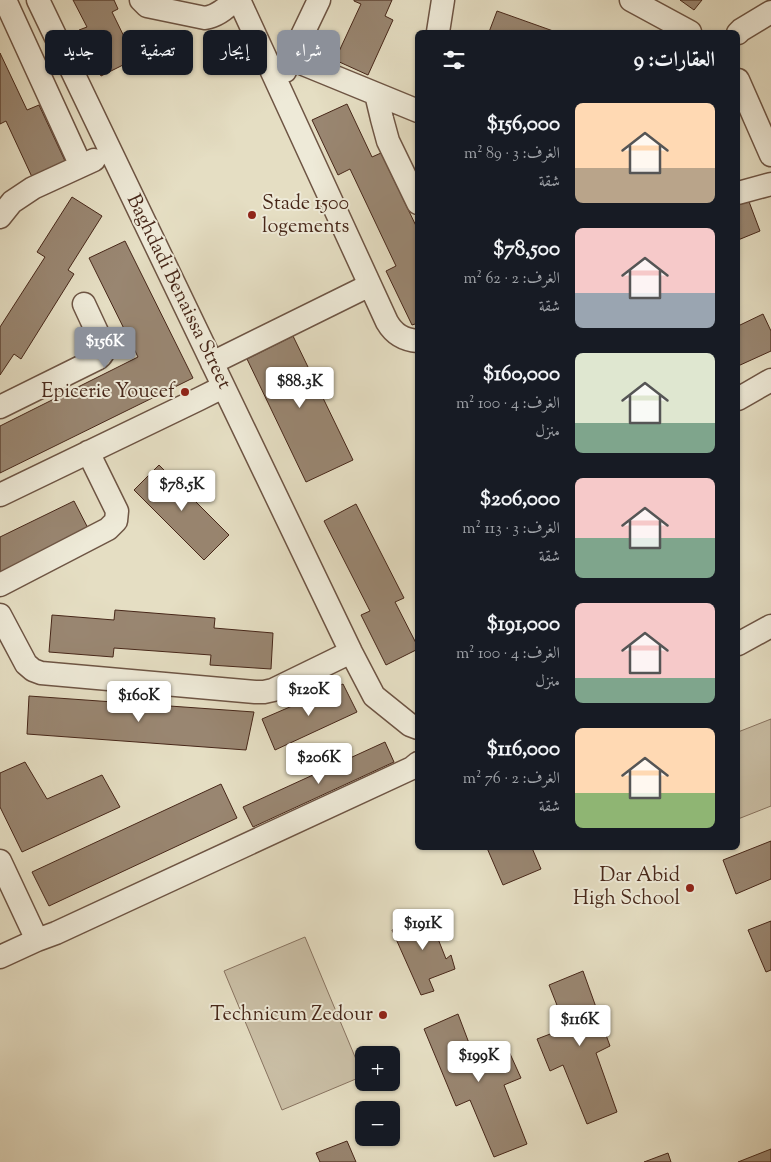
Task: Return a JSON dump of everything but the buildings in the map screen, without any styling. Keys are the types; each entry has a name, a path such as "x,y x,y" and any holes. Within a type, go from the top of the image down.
{"street":[{"path":"5,0 81,166"},
{"name":"Baghdadi Benaissa Street","path":"38,0 350,652 374,696 410,725 415,727"},
{"path":"146,2 205,18 219,13 234,0"},
{"path":"239,0 387,322 395,334 408,340 415,341"},
{"path":"305,30 319,0"},
{"path":"438,30 443,0"},
{"path":"631,0 686,30"},
{"path":"740,31 771,12"},
{"path":"279,85 284,75"},
{"path":"330,75 415,110"},
{"path":"740,85 771,155"},
{"path":"376,94 388,141 415,197"},
{"path":"0,217 12,202 33,188 111,152"},
{"path":"740,192 771,184"},
{"path":"212,363 370,286"},
{"path":"0,406 97,360 101,356 104,352 104,347 84,304"},
{"path":"740,397 771,380"},
{"path":"0,495 223,386"},
{"path":"0,585 108,529 116,521 117,511 88,452"},
{"path":"0,615 26,664 33,670 41,673 264,692 273,690 350,652"},
{"path":"740,643 771,626"},
{"path":"0,957 56,933 415,766"},
{"path":"0,861 36,940"}],"shaded area":[{"path":"771,719 771,806 740,818 740,731"},
{"path":"305,937 355,1057 355,1079 282,1110 224,971"}],"place":[{"name":"Stade 1500 logements","path":"252,215"},
{"name":"Epicerie Youcef","path":"185,392"},
{"name":"Dar Abid High School","path":"690,888"},
{"name":"Technicum Zedour","path":"383,1015"}]}
